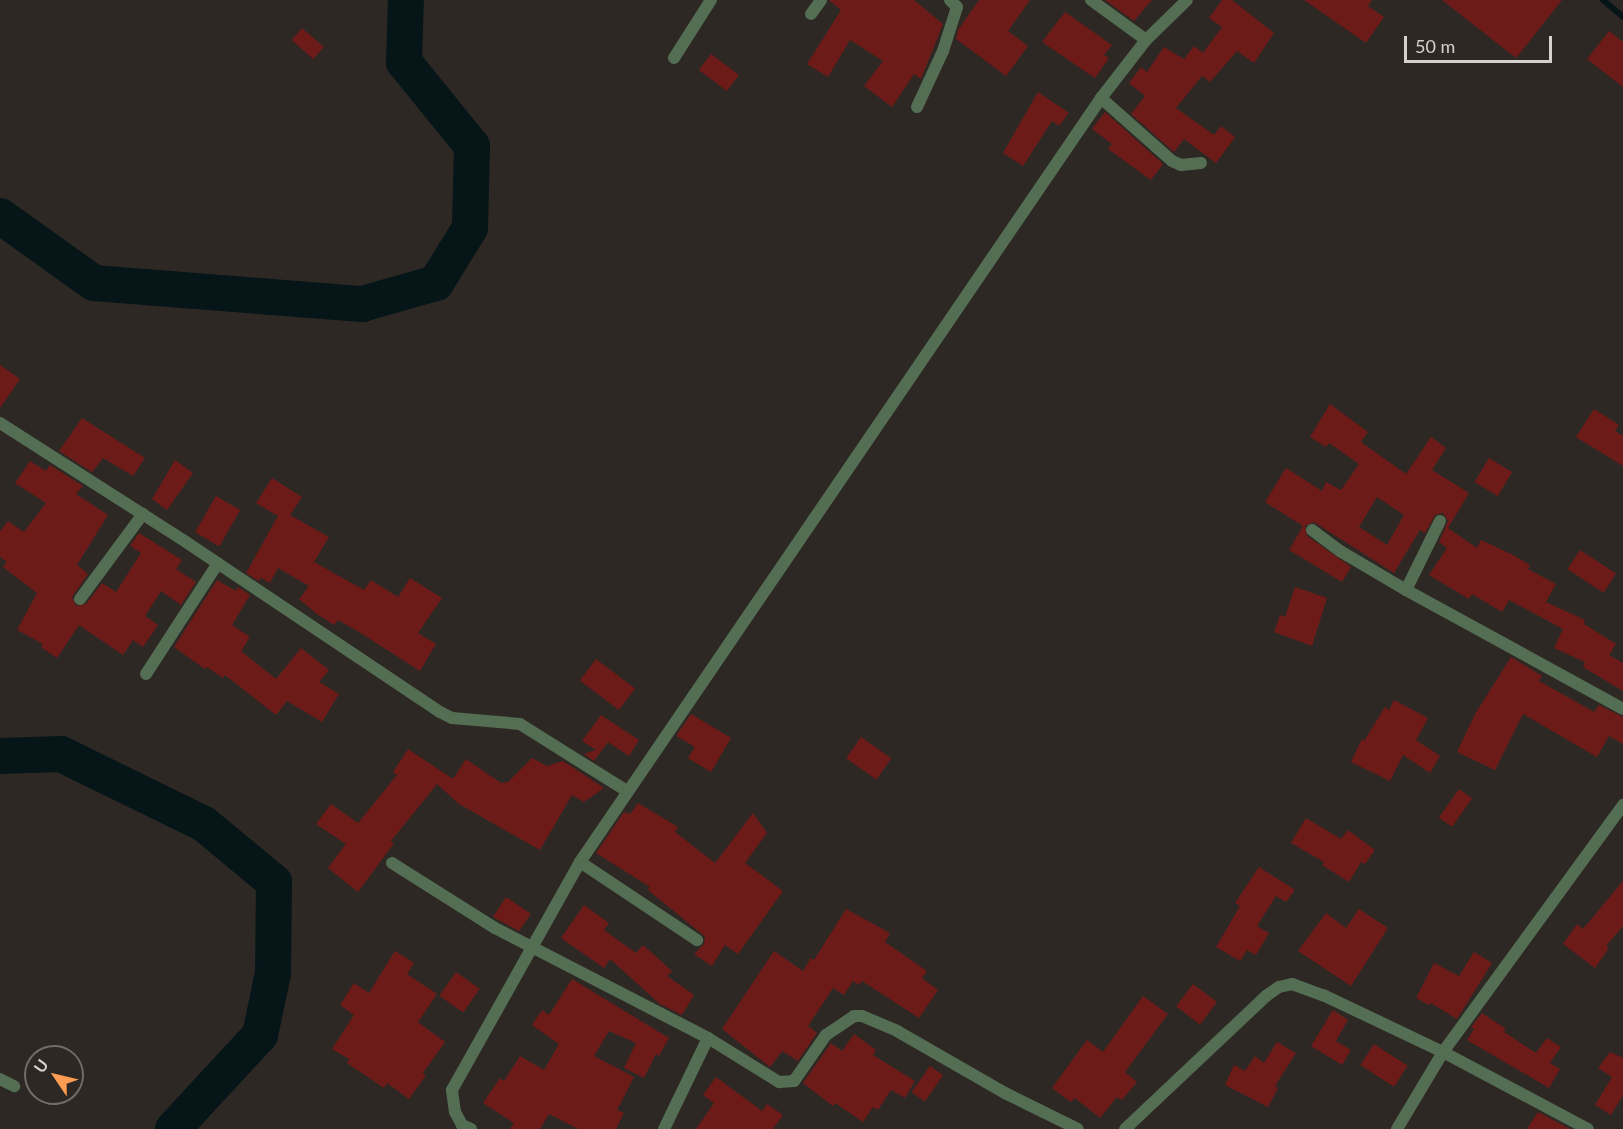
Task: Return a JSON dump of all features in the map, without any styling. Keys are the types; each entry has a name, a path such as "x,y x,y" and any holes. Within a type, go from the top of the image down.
{"street":[{"path":"674,58 711,0"},
{"path":"811,14 821,0"},
{"path":"917,107 943,51 957,7 950,0"},
{"path":"1092,0 1146,40"},
{"path":"471,1129 462,1125 455,1112 452,1090 580,862 956,314 1101,98 1146,40 1187,0"},
{"path":"1101,98 1172,161 1181,165 1201,163"},
{"path":"0,423 218,563 440,712 452,718 520,724 627,791"},
{"path":"80,599 143,514"},
{"path":"1406,590 1440,521"},
{"path":"1312,530 1340,551 1406,590 1623,709"},
{"path":"146,674 218,563"},
{"path":"1397,1129 1443,1052 1623,805"},
{"path":"580,862 697,940"},
{"path":"392,863 495,928 708,1038 779,1082 794,1081 826,1035 854,1016 862,1016 897,1031 1005,1093 1078,1129"},
{"path":"1125,1129 1266,996 1279,987 1292,984 1323,995 1443,1052 1588,1129"},
{"path":"664,1129 708,1038"},
{"path":"0,1079 14,1086"}],"building":[{"path":"829,0 914,0 943,24 921,79 914,74 892,107 864,86 883,61 850,40 828,77 807,64 841,10"},
{"path":"979,0 1030,0 1008,31 1028,46 1006,76 956,39 958,30"},
{"path":"1105,0 1152,0 1134,21"},
{"path":"1222,0 1232,0 1274,33 1254,63 1237,51 1210,82 1202,76 1176,108 1214,135 1221,126 1235,137 1216,163 1184,139 1174,152 1131,114 1145,96 1129,83 1141,67 1147,72 1164,47 1184,59 1194,46 1203,53 1222,27 1209,18"},
{"path":"1304,0 1372,0 1368,6 1384,17 1366,43"},
{"path":"1442,0 1562,0 1516,58"},
{"path":"1065,12 1112,45 1104,55 1109,58 1095,78 1042,42"},
{"path":"302,28 324,47 313,59 292,40"},
{"path":"1609,31 1623,42 1623,87 1587,59"},
{"path":"711,54 739,75 727,91 699,70"},
{"path":"1038,92 1069,113 1059,126 1052,121 1023,166 1003,153"},
{"path":"1105,112 1163,164 1151,180 1108,149 1112,144 1092,129"},
{"path":"0,365 20,379 0,408"},
{"path":"1330,404 1368,432 1361,442 1406,474 1431,437 1446,448 1432,470 1469,493 1448,528 1477,548 1481,540 1513,555 1530,565 1528,569 1556,584 1546,602 1585,620 1584,624 1616,644 1609,655 1623,663 1623,691 1583,667 1585,662 1554,648 1563,629 1509,600 1502,612 1472,594 1469,599 1429,575 1447,548 1439,542 1448,521 1443,513 1435,515 1425,533 1420,530 1394,573 1314,522 1305,526 1307,536 1351,567 1342,582 1289,550 1303,526 1265,502 1286,468 1322,491 1326,482 1341,490 1359,464 1329,443 1326,447 1310,437","holes":["1377,497 1404,515 1387,545 1359,527"]},
{"path":"1594,409 1619,425 1615,431 1623,436 1623,466 1576,437"},
{"path":"82,418 145,458 133,476 103,458 92,472 59,451"},
{"path":"1489,458 1512,472 1498,496 1475,482"},
{"path":"175,460 193,473 167,510 152,499"},
{"path":"30,461 46,471 50,465 83,486 76,494 108,515 77,565 88,574 72,597 76,606 86,604 102,583 116,592 141,553 130,546 139,533 182,560 176,569 196,582 181,605 161,591 145,616 158,625 143,647 133,640 123,655 79,625 57,658 41,647 43,644 17,630 37,593 3,567 7,562 0,557 0,531 8,521 24,532 46,503 15,483"},
{"path":"272,478 302,497 290,515 329,537 314,562 364,590 371,580 398,597 410,578 442,598 418,633 436,644 420,671 338,620 334,625 317,614 299,599 309,586 278,568 270,583 261,578 259,581 246,573 278,516 256,503"},
{"path":"216,496 240,510 219,546 195,532"},
{"path":"1580,550 1616,573 1604,593 1567,569"},
{"path":"217,580 236,591 238,587 250,595 232,625 250,637 241,651 276,679 301,648 329,670 319,682 339,694 322,722 287,701 276,715 225,675 223,678 207,667 205,669 174,647"},
{"path":"1295,587 1327,598 1312,646 1274,632 1280,615 1285,617"},
{"path":"1511,657 1542,676 1539,681 1594,712 1599,705 1623,717 1623,744 1609,736 1597,757 1523,714 1495,770 1457,752 1475,714"},
{"path":"596,659 635,688 619,710 580,681"},
{"path":"1394,700 1428,718 1416,740 1440,756 1430,773 1403,755 1390,781 1351,762 1362,739 1364,741 1385,707 1389,710"},
{"path":"691,714 731,738 711,772 688,758 695,747 676,736"},
{"path":"601,715 639,740 629,756 608,742 594,761 584,754 596,750 582,741"},
{"path":"861,737 891,758 876,780 846,758"},
{"path":"408,749 453,779 466,759 501,783 508,782 532,758 547,766 563,761 604,788 584,802 572,795 540,850 459,804 437,784 391,841 394,843 358,892 328,868 346,844 316,824 331,804 358,823 397,775 393,772"},
{"path":"1459,789 1472,798 1452,827 1439,818"},
{"path":"638,803 678,827 675,832 715,863 753,813 767,833 745,863 783,891 738,954 725,945 712,966 694,954 704,944 705,937 648,890 650,887 596,853 624,812 630,814"},
{"path":"1306,818 1341,839 1348,830 1375,850 1365,864 1361,862 1349,882 1322,865 1324,862 1291,843"},
{"path":"1259,867 1295,890 1286,902 1276,896 1257,926 1269,933 1256,955 1247,950 1240,961 1216,947 1240,906 1235,903"},
{"path":"1623,881 1623,926 1606,946 1609,948 1595,968 1563,944 1577,924 1583,929"},
{"path":"506,897 531,914 519,931 493,917"},
{"path":"584,905 609,923 604,930 636,953 643,945 672,971 667,976 694,995 682,1015 660,1004 610,959 604,968 561,938"},
{"path":"846,909 890,933 885,942 927,971 922,978 938,990 919,1018 862,981 859,985 853,981 844,995 833,988 808,1026 817,1033 798,1061 782,1051 770,1067 722,1029 774,951 803,971 811,958 814,960"},
{"path":"1359,909 1388,928 1351,986 1298,951 1326,913 1346,928"},
{"path":"395,951 414,963 407,974 437,994 418,1022 445,1042 423,1073 426,1075 409,1099 387,1083 384,1088 347,1063 349,1059 332,1049 354,1015 340,1005 354,983 369,993"},
{"path":"1474,952 1492,963 1457,1019 1431,1003 1429,1005 1416,998 1434,963 1459,976"},
{"path":"456,972 480,989 463,1012 439,996"},
{"path":"572,979 669,1038 659,1056 656,1054 644,1078 624,1068 636,1043 609,1031 594,1056 634,1077 617,1110 624,1113 616,1129 578,1129 549,1114 540,1129 510,1129 514,1123 483,1103 500,1078 504,1081 520,1056 544,1070 559,1044 532,1025 542,1010 549,1015"},
{"path":"1193,984 1217,1002 1200,1024 1176,1006"},
{"path":"1143,996 1168,1014 1125,1072 1137,1082 1122,1100 1117,1097 1100,1118 1075,1098 1071,1102 1052,1088 1087,1040 1103,1052"},
{"path":"1333,1010 1348,1020 1336,1041 1351,1050 1342,1065 1311,1046"},
{"path":"1482,1013 1506,1029 1504,1032 1536,1053 1547,1038 1561,1047 1550,1063 1560,1069 1549,1088 1467,1040 1474,1029 1471,1027"},
{"path":"854,1034 876,1050 873,1055 915,1081 905,1098 891,1090 878,1110 873,1107 863,1122 835,1103 833,1106 803,1083 831,1043 842,1051"},
{"path":"1277,1042 1296,1053 1275,1086 1278,1088 1268,1107 1225,1085 1234,1065 1245,1071 1255,1056 1264,1063"},
{"path":"1374,1044 1408,1066 1394,1087 1360,1065"},
{"path":"1610,1052 1623,1058 1623,1095 1611,1115 1595,1105 1612,1077 1598,1068"},
{"path":"930,1066 943,1075 925,1101 912,1092"},
{"path":"716,1077 762,1111 767,1104 783,1115 773,1129 696,1129 714,1103 703,1095"},
{"path":"1538,1112 1570,1129 1527,1129"}],"waterway":[{"path":"0,216 94,283 362,304 436,283 470,228 472,146 404,62 406,0"},
{"path":"1603,0 1623,17"},
{"path":"0,756 61,754 204,824 274,882 273,973 260,1035 173,1129"}]}
